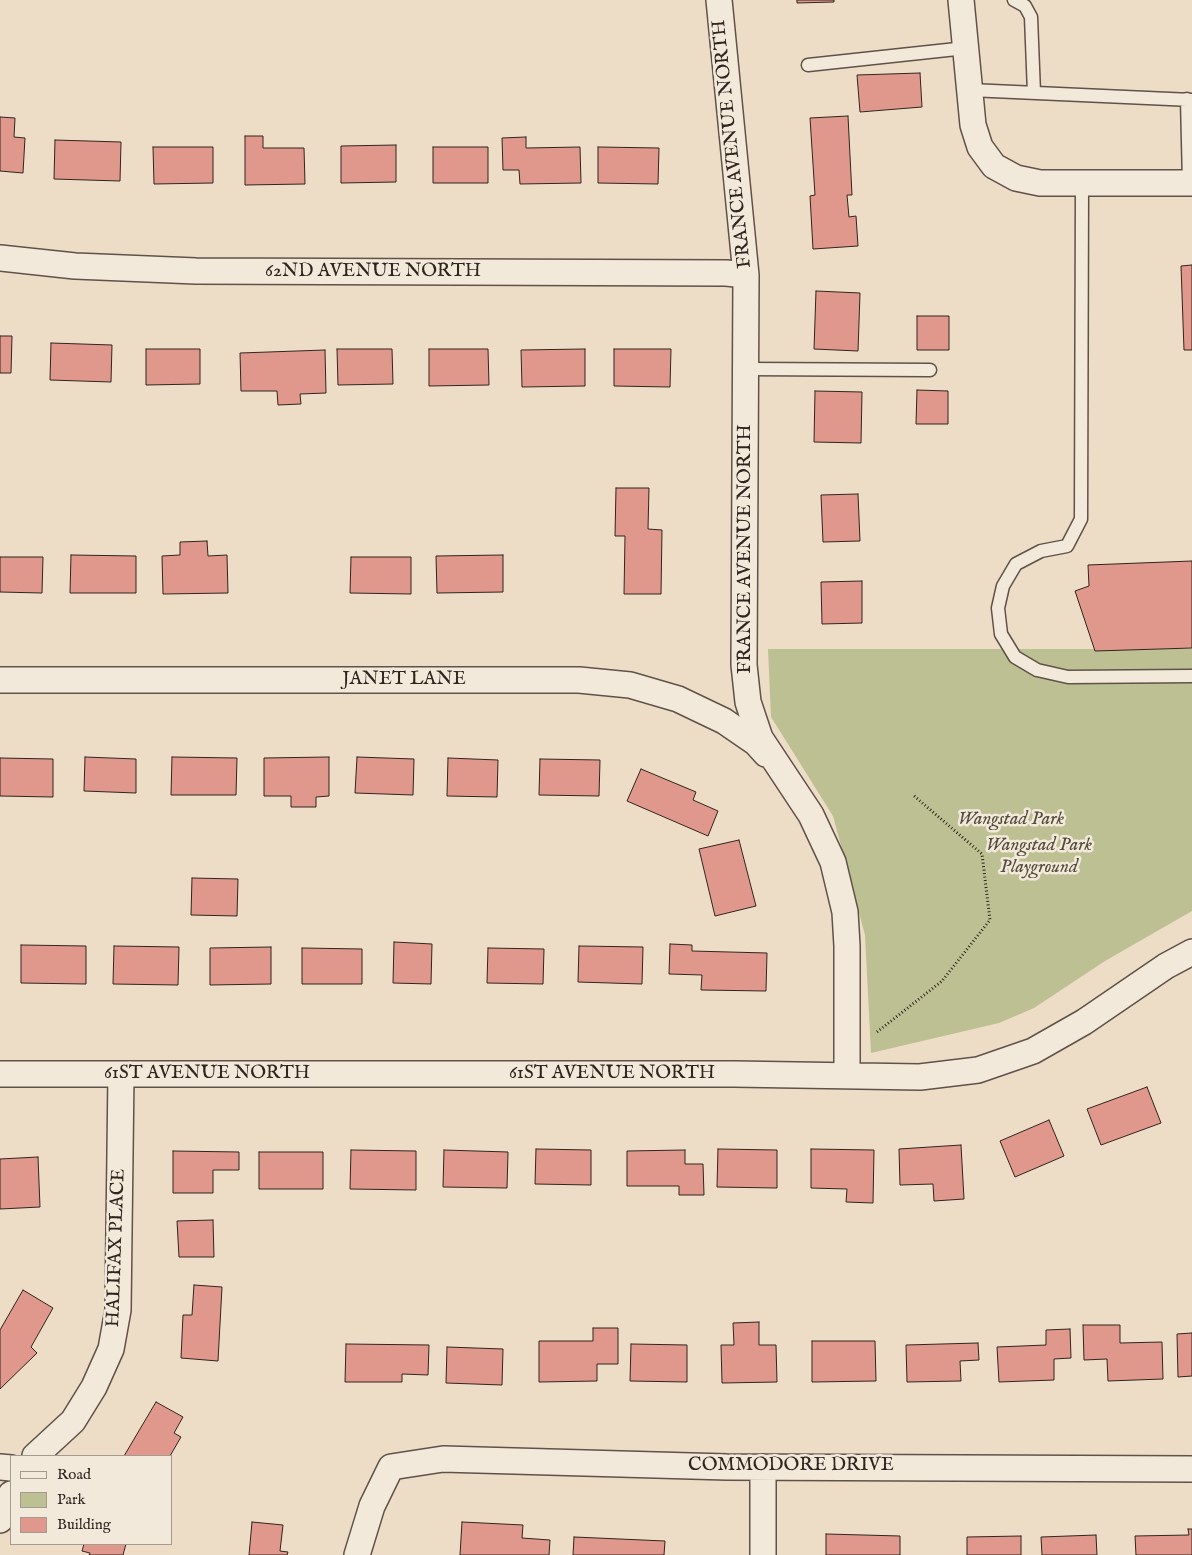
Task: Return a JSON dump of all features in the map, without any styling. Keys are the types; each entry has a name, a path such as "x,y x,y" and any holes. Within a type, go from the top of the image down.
{"street":[{"name":"FRANCE AVENUE NORTH","path":"719,0 746,275 744,665 748,702 760,738 811,815 833,862 845,912 847,946 847,1075"},
{"path":"961,0 973,125 980,147 994,166 1016,178 1040,183 1191,183"},
{"name":"62ND AVENUE NORTH","path":"0,258 75,266 196,271 726,273 746,275"},
{"name":"JANET LANE","path":"0,680 579,680 630,685 678,698 724,721 756,743 782,770"},
{"name":"61ST AVENUE NORTH","path":"0,1074 734,1074 920,1077 978,1070 1033,1051 1084,1022 1166,966 1192,952"},
{"name":"HALIFAX PLACE","path":"36,1455 73,1421 94,1387 111,1350 118,1310 121,1074"},
{"name":"COMMODORE DRIVE","path":"357,1555 372,1506 391,1467 443,1459 763,1467 1192,1469"},
{"path":"763,1467 763,1555"},
{"path":"0,1520 10,1496"}],"lane":[{"path":"1014,0 1025,6 1031,17 1034,93"},
{"path":"808,65 966,48"},
{"path":"970,90 1190,100 1191,183"},
{"path":"1082,183 1082,519 1067,546 1041,551 1016,564 1003,586 998,608 1002,634 1015,657 1037,670 1068,677 1192,676"},
{"path":"746,369 930,370"}],"path":[{"path":"877,1032 942,981 990,920 982,854 913,795"}],"green space":[{"name":"Wangstad Park","path":"768,649 1192,649 1192,911 1105,961 1034,1008 999,1023 871,1053 865,935 833,816 771,717"}],"building":[{"path":"797,0 834,0 834,2 797,3"},
{"path":"920,73 922,107 860,112 857,75"},
{"path":"848,116 852,195 847,195 849,217 856,216 858,246 813,249 810,196 815,195 810,118"},
{"path":"0,117 15,118 14,137 25,138 23,173 0,171"},
{"path":"245,136 263,136 263,148 304,148 305,184 245,185"},
{"path":"526,137 526,148 580,147 581,183 520,184 519,170 503,170 502,138"},
{"path":"55,140 121,142 120,181 54,179"},
{"path":"396,145 396,182 341,183 341,146"},
{"path":"153,147 213,147 213,183 154,184"},
{"path":"433,147 488,147 488,183 433,183"},
{"path":"598,147 659,148 658,184 598,183"},
{"path":"1192,265 1192,350 1184,350 1181,266"},
{"path":"816,291 860,293 858,351 814,349"},
{"path":"917,316 949,316 949,350 917,350"},
{"path":"0,336 12,336 11,373 0,373"},
{"path":"51,343 112,345 111,382 50,380"},
{"path":"146,349 200,349 200,384 146,385"},
{"path":"337,349 392,349 393,384 338,385"},
{"path":"429,349 488,349 489,385 429,386"},
{"path":"585,349 585,386 522,387 521,350"},
{"path":"614,349 671,349 670,387 614,386"},
{"path":"325,350 326,393 300,394 301,404 278,405 277,391 241,391 240,353"},
{"path":"917,390 948,391 948,424 916,424"},
{"path":"815,391 862,392 861,443 814,442"},
{"path":"616,488 649,488 648,529 662,530 661,594 624,594 625,536 615,536"},
{"path":"858,494 860,541 823,542 821,495"},
{"path":"207,541 208,556 227,555 228,593 163,594 162,556 180,555 180,542"},
{"path":"71,555 136,556 136,593 70,593"},
{"path":"503,555 503,592 437,593 436,556"},
{"path":"0,557 43,557 42,593 0,592"},
{"path":"351,557 411,557 411,594 350,593"},
{"path":"1192,561 1192,648 1095,651 1075,591 1089,586 1088,565"},
{"path":"862,581 862,623 822,624 821,582"},
{"path":"85,757 136,759 136,793 84,791"},
{"path":"172,757 237,758 236,795 171,795"},
{"path":"329,757 329,796 316,797 316,807 291,807 291,796 264,796 264,758"},
{"path":"357,757 414,759 413,795 355,793"},
{"path":"0,758 53,759 53,797 0,796"},
{"path":"448,758 498,760 497,797 447,796"},
{"path":"540,759 600,760 599,796 539,795"},
{"path":"641,769 696,792 693,800 718,811 708,836 627,801"},
{"path":"739,840 756,906 715,916 699,849"},
{"path":"192,878 238,879 237,916 191,915"},
{"path":"394,942 432,944 431,984 393,983"},
{"path":"670,944 692,945 692,951 767,953 766,991 701,990 702,975 669,974"},
{"path":"21,945 86,946 86,984 21,983"},
{"path":"114,946 179,947 178,985 113,984"},
{"path":"579,946 643,947 642,984 578,982"},
{"path":"271,947 271,984 210,985 210,948"},
{"path":"302,948 362,949 362,984 302,984"},
{"path":"488,948 544,949 543,984 487,983"},
{"path":"1147,1087 1161,1123 1101,1145 1087,1109"},
{"path":"1049,1120 1064,1156 1015,1177 1000,1141"},
{"path":"961,1145 964,1199 934,1201 933,1184 900,1185 899,1149"},
{"path":"536,1149 591,1150 591,1185 535,1184"},
{"path":"718,1149 777,1150 777,1188 717,1187"},
{"path":"811,1149 874,1150 873,1203 846,1202 847,1189 811,1188"},
{"path":"351,1150 416,1151 416,1190 350,1189"},
{"path":"444,1150 508,1152 507,1188 443,1187"},
{"path":"685,1150 685,1164 703,1164 704,1195 679,1195 679,1186 627,1186 627,1151"},
{"path":"173,1151 239,1152 239,1170 213,1170 213,1193 173,1193"},
{"path":"259,1152 323,1152 323,1189 259,1189"},
{"path":"38,1157 40,1207 0,1209 0,1159"},
{"path":"213,1220 214,1257 179,1257 177,1221"},
{"path":"194,1285 222,1287 218,1361 181,1358 183,1315 192,1315"},
{"path":"23,1290 53,1308 31,1347 37,1353 0,1389 0,1330"},
{"path":"759,1322 759,1345 776,1345 777,1382 722,1383 721,1345 734,1345 733,1323"},
{"path":"1083,1325 1120,1325 1120,1343 1162,1342 1163,1379 1108,1381 1107,1359 1084,1360"},
{"path":"593,1328 618,1328 618,1364 597,1364 597,1381 539,1382 539,1341 593,1341"},
{"path":"1070,1329 1071,1358 1054,1359 1054,1380 999,1382 997,1347 1046,1345 1046,1330"},
{"path":"1192,1333 1192,1376 1178,1377 1177,1334"},
{"path":"812,1341 875,1341 876,1381 812,1382"},
{"path":"978,1343 979,1360 960,1361 961,1381 907,1382 906,1345"},
{"path":"346,1344 429,1345 428,1375 402,1374 402,1382 345,1382"},
{"path":"631,1344 687,1345 687,1382 630,1381"},
{"path":"447,1347 503,1349 502,1385 446,1383"},
{"path":"156,1402 183,1417 174,1433 181,1437 171,1455 125,1455"},
{"path":"252,1522 283,1525 280,1551 288,1552 287,1555 249,1555"},
{"path":"462,1522 523,1525 522,1538 550,1540 549,1555 460,1555"},
{"path":"1188,1529 1192,1529 1192,1555 1136,1555 1135,1536 1189,1535"},
{"path":"826,1534 900,1536 900,1555 826,1555"},
{"path":"1096,1535 1097,1555 1042,1555 1041,1537"},
{"path":"1021,1536 1021,1555 967,1555 967,1537"},
{"path":"574,1537 665,1541 664,1555 573,1555"},
{"path":"84,1545 126,1545 123,1555 89,1555 90,1553 82,1551"}],"park label":[{"name":"Wangstad Park Playground","path":"1039,857"}]}
